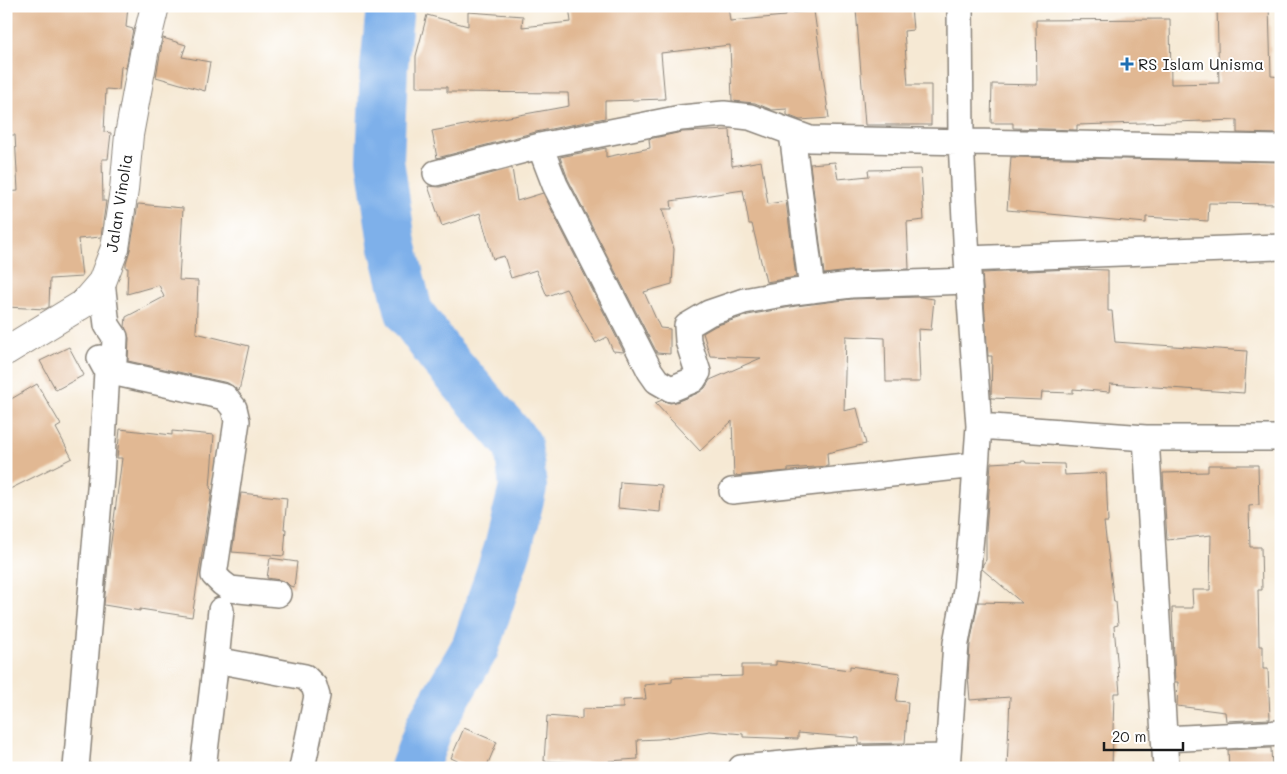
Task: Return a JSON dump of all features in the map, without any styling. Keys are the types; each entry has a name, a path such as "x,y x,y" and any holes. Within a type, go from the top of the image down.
{"street":[{"name":"Jalan Vinolia","path":"6,350 83,304 102,282 115,248 124,190 129,135 146,42 155,6"},
{"path":"741,768 835,759 947,762 956,643 966,590 978,426 961,141 960,6"},
{"path":"436,173 540,146 681,118 724,114 750,117 810,139 1281,148"},
{"path":"792,133 812,290"},
{"path":"540,146 555,185 650,371 657,381 671,389 693,380 698,372 688,341 687,326 709,313 744,301 812,290 968,270 1281,247"},
{"path":"76,768 101,477 108,371 114,361 115,336 107,325 102,282"},
{"path":"108,371 225,397 234,408 237,421 214,575 230,589 278,594"},
{"path":"978,426 1146,438 1281,438"},
{"path":"1146,438 1166,768"},
{"path":"732,491 976,465"},
{"path":"203,768 221,610"},
{"path":"216,660 305,677 314,686 318,696 302,768"},
{"path":"1164,739 1281,733"}],"building":[{"path":"6,6 128,6 126,27 133,29 126,68 121,66 119,90 106,89 104,132 111,133 108,159 102,159 103,201 106,201 101,237 78,239 82,277 50,279 49,307 45,309 6,307 6,192 18,191 15,135 6,135"},
{"path":"569,6 728,6 730,21 785,16 785,13 814,11 829,118 800,120 787,115 787,109 772,110 755,103 732,101 730,45 661,53 665,99 605,101 605,118 536,132 437,158 432,131 569,106 568,93 447,92 447,87 416,87 416,56 427,15 468,26 468,12 523,16 522,27 571,22"},
{"path":"1217,6 1269,6 1271,76 1281,77 1281,134 1237,133 1237,120 1077,125 1077,130 1013,128 1013,123 991,123 992,84 1037,85 1036,20 1170,19 1171,84 1219,83"},
{"path":"911,7 913,30 904,31 908,85 931,85 931,125 865,125 856,9"},
{"path":"163,38 186,45 182,57 210,62 205,91 156,77"},
{"path":"730,130 732,166 761,161 768,204 786,201 796,277 766,282 752,224 749,224 743,190 671,201 672,209 662,209 674,249 672,284 644,292 660,328 670,329 670,354 657,353 568,179 560,157 606,148 606,157 650,148 649,139 682,132"},
{"path":"1011,157 1281,162 1281,204 1209,203 1208,221 1146,217 1146,223 1007,210"},
{"path":"835,162 838,179 869,176 868,170 921,169 924,220 907,222 909,269 824,274 810,164"},
{"path":"512,168 517,201 543,193 624,352 613,351 607,337 596,343 566,289 547,296 536,270 511,278 504,256 493,259 480,213 442,226 428,186 440,187"},
{"path":"138,204 183,208 179,280 198,281 196,333 249,346 239,391 228,383 128,361 129,338 125,327 126,317 164,297 159,285 127,294 128,268 126,268 126,263"},
{"path":"1073,269 1108,270 1108,311 1112,311 1115,342 1247,351 1244,393 1110,384 1109,392 1073,389 1073,393 1042,392 1041,400 991,398 992,356 988,356 982,273"},
{"path":"920,297 934,299 931,330 918,329 920,382 886,382 885,338 846,336 844,411 857,408 866,444 827,453 828,466 734,476 732,421 700,451 655,403 662,400 670,403 676,402 698,393 705,388 710,380 761,358 710,356 703,333 715,326 748,315 796,306 852,299"},
{"path":"69,347 84,375 56,390 40,361"},
{"path":"37,384 61,425 56,428 72,458 6,491 6,402"},
{"path":"120,429 172,435 172,431 214,435 210,488 212,490 192,617 104,605 122,458 117,458"},
{"path":"1025,461 1026,463 1064,464 1065,475 1106,473 1108,522 1104,522 1114,602 1116,602 1118,625 1114,626 1120,693 1114,693 1112,768 1007,768 1010,697 970,700 968,676 970,645 978,602 1022,603 982,569 986,560 991,463"},
{"path":"1208,465 1258,465 1259,505 1249,506 1250,547 1261,547 1262,590 1258,590 1259,646 1263,646 1263,669 1268,669 1270,719 1226,721 1225,712 1177,706 1178,682 1175,682 1172,608 1193,608 1192,590 1210,590 1211,535 1167,540 1163,473 1208,472"},
{"path":"620,482 662,485 660,512 618,508"},
{"path":"241,493 287,498 284,556 232,552"},
{"path":"270,558 297,562 294,587 280,580 267,578"},
{"path":"776,661 850,670 850,666 900,673 896,701 908,702 905,743 859,744 859,738 798,733 798,739 743,737 743,734 710,731 659,739 637,740 638,759 609,761 609,764 544,761 547,716 582,719 582,709 623,708 623,700 646,699 644,685 672,682 672,678 742,676 742,665 776,665"},
{"path":"464,728 497,742 486,768 472,768 451,758"},
{"path":"1271,748 1272,768 1229,768 1228,750"}],"waterway":[{"path":"390,6 384,68 380,160 392,243 409,312 440,354 518,445 523,487 508,548 475,648 430,725 414,768"}],"place":[{"name":"RS Islam Unisma","path":"1127,64"}]}
